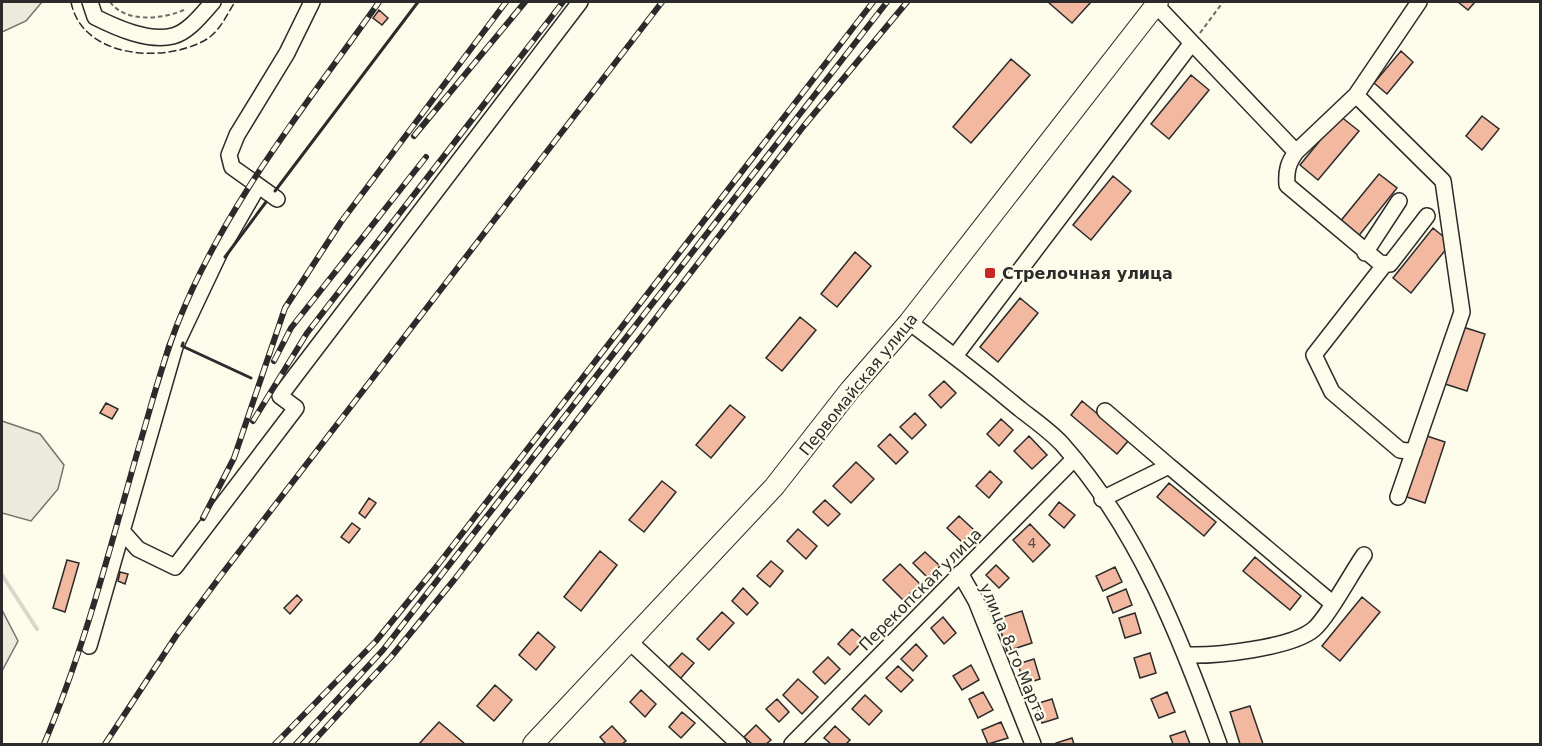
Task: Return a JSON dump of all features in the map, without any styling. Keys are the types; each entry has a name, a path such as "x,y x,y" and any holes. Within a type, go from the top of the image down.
{"main road":[{"name":"Первомайская улица","path":"533,744 774,487 850,390 909,322 1157,3"}],"street":[{"path":"90,2 95,17 111,25 136,34 174,36 200,18 213,2"},
{"path":"277,200 232,167 229,155 237,135 286,53 312,2"},
{"path":"122,531 138,549 175,567 296,408 280,396 580,2"},
{"path":"1419,2 1356,95 1289,161 1287,185 1365,253 1385,264 1390,264 1427,216"},
{"path":"1157,3 1191,44 1296,152"},
{"path":"955,356 1191,44"},
{"path":"1356,95 1443,181 1462,312 1398,497"},
{"path":"88,646 175,346 220,252 258,186"},
{"path":"1365,253 1399,201"},
{"path":"1385,264 1314,355 1332,392 1400,450 1414,452"},
{"path":"909,322 955,356 1060,442 1074,459 1130,538 1187,655 1219,744"},
{"path":"1106,411 1332,603"},
{"name":"Перекопская улица","path":"792,744 1074,459"},
{"path":"1102,499 1169,466"},
{"path":"1187,655 1211,656 1292,640 1314,629 1364,555"},
{"name":"улица 8-го Марта","path":"960,573 976,601 1033,744"},
{"path":"629,641 740,744"}],"path":[{"path":"110,2 126,13 141,17 176,14 189,8"},
{"path":"1191,44 1223,2"}],"shaded area":[{"path":"2,2 42,2 26,21 2,32"},
{"path":"2,421 40,434 64,465 58,489 31,521 2,513"},
{"path":"2,610 18,641 2,671"}],"building":[{"path":"1048,2 1091,2 1072,23"},
{"path":"1458,2 1475,2 1468,10"},
{"path":"379,10 388,18 382,25 373,18"},
{"path":"1401,51 1413,62 1387,94 1374,83"},
{"path":"1011,59 1030,75 971,143 953,127"},
{"path":"1191,75 1209,90 1169,139 1151,124"},
{"path":"1340,116 1359,131 1318,180 1300,165"},
{"path":"1482,116 1499,129 1482,150 1466,136"},
{"path":"1379,174 1397,188 1357,238 1339,223"},
{"path":"1113,176 1131,191 1091,240 1073,225"},
{"path":"1433,228 1451,243 1411,293 1393,278"},
{"path":"855,252 871,266 837,307 821,294"},
{"path":"1020,298 1038,313 998,362 980,347"},
{"path":"800,317 816,330 782,371 766,358"},
{"path":"1463,327 1485,334 1467,391 1445,384"},
{"path":"944,381 956,393 941,408 929,395"},
{"path":"1082,401 1129,440 1117,454 1071,415"},
{"path":"106,403 118,409 112,419 100,413"},
{"path":"730,405 745,417 711,458 696,445"},
{"path":"915,413 926,425 912,439 900,427"},
{"path":"1001,419 1013,430 999,446 987,434"},
{"path":"890,434 908,452 896,464 878,446"},
{"path":"1424,435 1445,442 1425,503 1404,496"},
{"path":"1029,436 1047,455 1032,469 1014,451"},
{"path":"856,462 874,479 851,503 833,486"},
{"path":"990,471 1002,482 989,498 976,486"},
{"path":"662,481 676,492 644,532 629,520"},
{"path":"1169,483 1216,522 1204,536 1157,497"},
{"path":"369,498 376,503 365,518 359,513"},
{"path":"825,500 840,514 828,526 813,512"},
{"path":"1059,502 1075,515 1064,528 1049,515"},
{"path":"959,516 974,530 962,542 947,528"},
{"path":"352,523 360,529 349,543 341,537"},
{"path":"1030,524 1050,545 1033,562 1013,540"},
{"path":"798,529 817,546 806,559 787,541"},
{"path":"600,551 617,565 581,611 564,597"},
{"path":"925,552 940,566 928,578 913,563"},
{"path":"1255,557 1301,596 1290,610 1243,571"},
{"path":"67,560 79,563 65,612 53,608"},
{"path":"771,561 783,571 770,587 757,576"},
{"path":"900,564 920,584 903,600 883,580"},
{"path":"996,565 1009,578 999,588 986,575"},
{"path":"1115,567 1122,582 1103,591 1096,576"},
{"path":"120,572 128,574 125,584 118,581"},
{"path":"743,588 758,603 747,615 732,601"},
{"path":"1126,589 1132,605 1113,613 1107,597"},
{"path":"297,595 302,600 290,614 284,608"},
{"path":"1362,597 1380,612 1340,661 1322,646"},
{"path":"1022,611 1032,643 1007,651 997,619"},
{"path":"722,612 734,623 709,650 697,639"},
{"path":"1135,613 1141,633 1125,638 1119,618"},
{"path":"943,617 956,633 944,644 931,628"},
{"path":"852,629 864,640 850,655 838,644"},
{"path":"538,632 555,647 536,670 519,655"},
{"path":"916,644 927,656 913,671 901,659"},
{"path":"682,653 694,663 680,679 668,668"},
{"path":"1150,653 1156,673 1140,678 1134,658"},
{"path":"828,657 840,669 825,684 813,672"},
{"path":"1034,659 1040,679 1024,684 1018,664"},
{"path":"971,665 979,680 962,690 953,676"},
{"path":"898,666 913,680 901,692 886,678"},
{"path":"798,679 818,697 802,714 783,695"},
{"path":"495,685 512,700 494,721 477,706"},
{"path":"641,690 656,704 645,717 630,702"},
{"path":"983,692 993,710 978,718 969,699"},
{"path":"1167,692 1175,712 1159,718 1151,699"},
{"path":"865,695 882,711 869,725 852,709"},
{"path":"777,699 789,712 779,722 766,709"},
{"path":"1052,699 1058,718 1042,723 1036,704"},
{"path":"1250,706 1263,744 1240,744 1230,712"},
{"path":"682,712 695,723 681,738 669,727"},
{"path":"439,722 465,744 419,744"},
{"path":"1001,722 1008,738 988,744 982,730"},
{"path":"756,725 771,740 766,744 752,744 744,737"},
{"path":"612,726 626,741 622,744 606,744 600,737"},
{"path":"835,726 850,740 846,744 831,744 824,738"},
{"path":"1185,731 1190,744 1173,744 1170,736"},
{"path":"1072,738 1074,744 1056,744 1056,743"}],"waterway":[{"path":"2,575 37,629"}],"railway":[{"path":"44,744 84,636 167,352 198,277 220,235 270,155 379,2"},
{"path":"203,518 234,458 285,308 341,222 506,2"},
{"path":"414,136 525,2"},
{"path":"253,421 307,333 563,2"},
{"path":"105,744 176,636 222,574 662,2"},
{"path":"275,744 376,641 437,566 873,2"},
{"path":"296,744 383,650 887,2"},
{"path":"311,744 391,657 454,580 803,127 907,2"},
{"path":"274,361 291,328 426,157"}],"fence":[{"path":"71,2 78,21 91,35 108,45 128,51 149,53 170,52 190,47 207,39 219,27 235,2"}],"wall":[{"path":"275,191 418,2"},
{"path":"225,257 266,202"},
{"path":"183,343 182,346 251,378"}],"place":[{"name":"Стрелочная улица","path":"990,273"}]}
